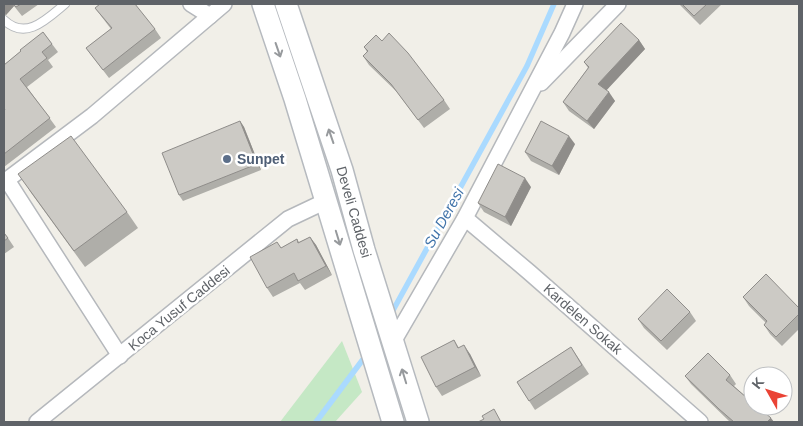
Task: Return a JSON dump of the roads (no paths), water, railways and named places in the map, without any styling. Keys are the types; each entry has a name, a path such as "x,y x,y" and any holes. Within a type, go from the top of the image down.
{"main road":[{"name":"Develi Caddesi","path":"263,4 295,99 393,422"},
{"name":"Develi Caddesi","path":"286,4 342,170 364,250 418,422"}],"street":[{"path":"191,4 210,16"},
{"path":"120,356 6,181 92,116 224,4"},
{"path":"391,336 465,218 562,34 575,4"},
{"path":"530,95 618,4"},
{"name":"Koca Yusuf Caddesi","path":"37,422 288,219 326,201"},
{"name":"Kardelen Sokak","path":"465,218 537,278 700,422"}],"lane":[{"path":"4,20 15,28 22,29 35,26 65,4"}],"waterway":[{"name":"Su Deresi","path":"391,314 527,66 554,4"},
{"name":"Su Deresi","path":"316,422 367,354"}],"place":[{"name":"Sunpet","path":"227,159"}]}
